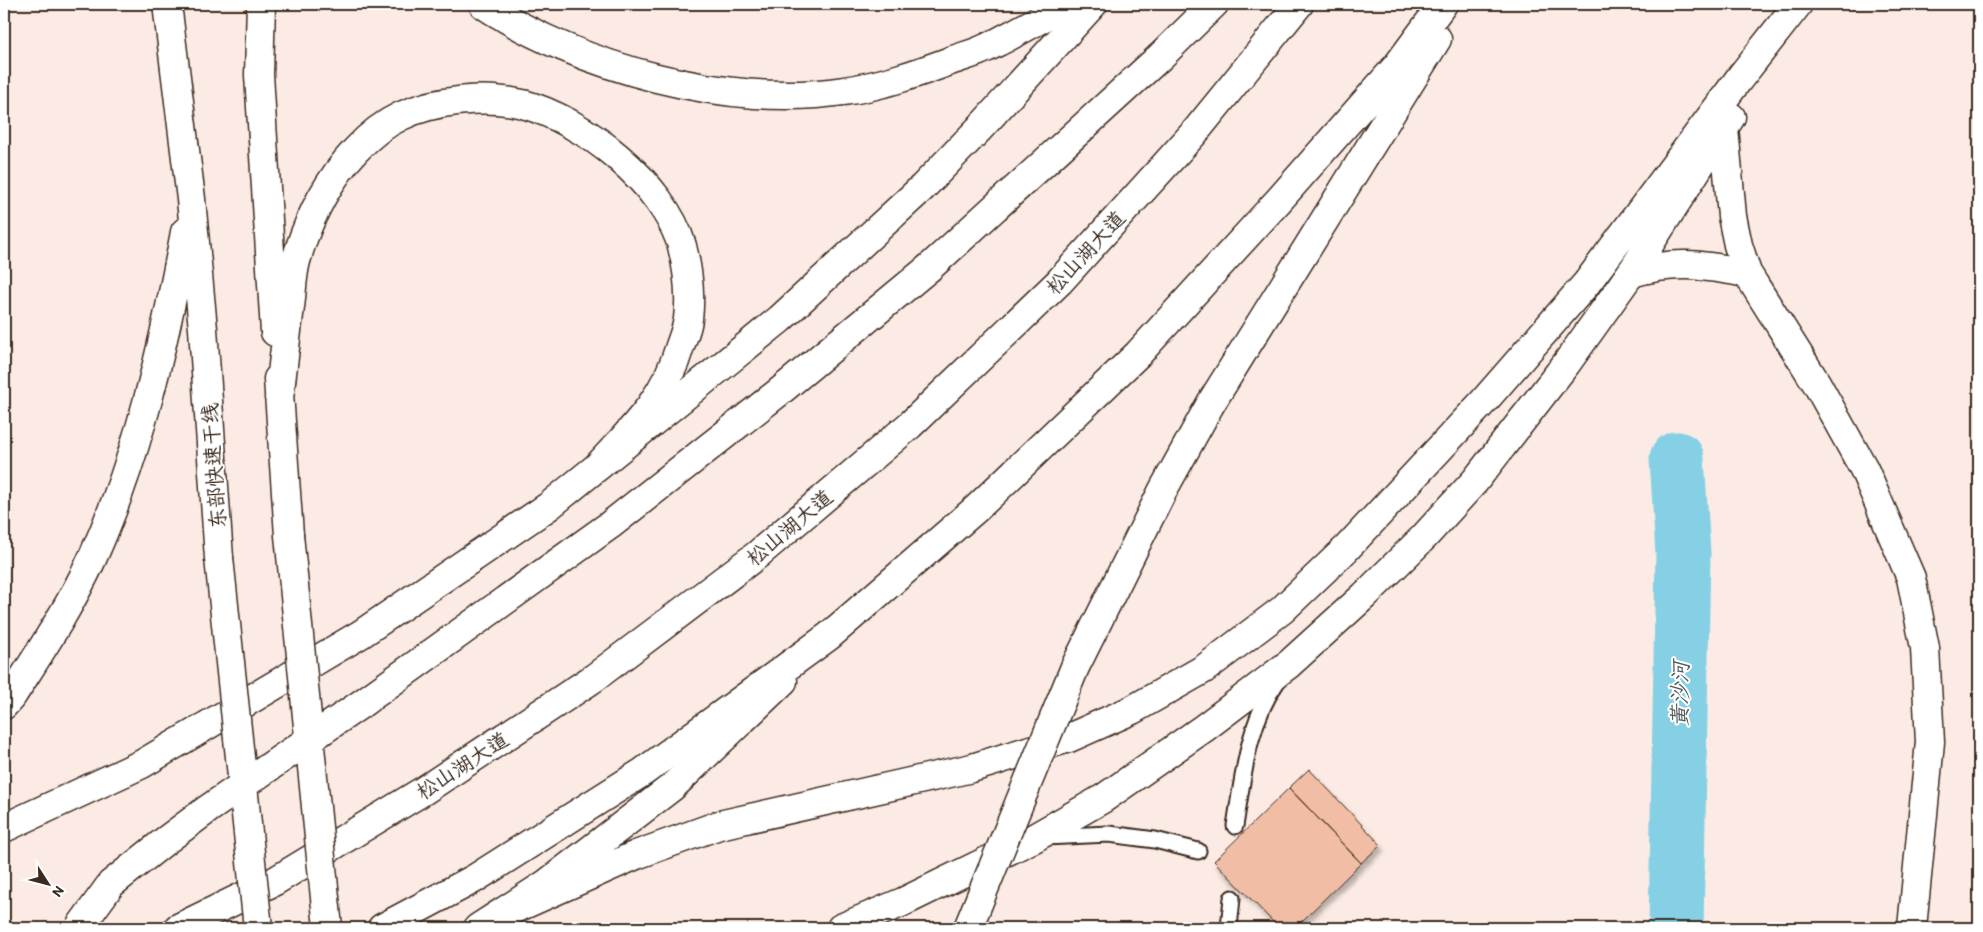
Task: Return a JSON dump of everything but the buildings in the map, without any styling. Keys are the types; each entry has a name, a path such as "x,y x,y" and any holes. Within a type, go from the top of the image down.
{"main road":[{"name":"东部快速干线","path":"167,4 191,199 203,329 219,558 258,928"},
{"path":"261,4 259,75 279,398 289,535 328,928"},
{"path":"483,4 502,17 562,47 634,73 699,86 775,96 844,91 915,74 987,48 1068,4"},
{"path":"4,828 142,764 361,634 549,506 780,319 923,187 979,129 1093,4"},
{"path":"79,928 111,884 208,809 361,704 610,525 779,392 930,268 1161,56 1214,4"},
{"name":"松山湖大道","path":"178,928 275,881 423,791 594,678 757,555 910,425 1059,282 1195,132 1299,4"},
{"path":"503,914 546,884 672,787 829,636 977,508 1138,354 1280,199 1397,66 1443,4"},
{"path":"968,928 1075,667 1163,490 1211,403 1459,4"},
{"path":"478,928 503,914 636,855 719,825 972,768 1069,738 1132,710 1204,669 1282,610 1346,549 1484,401 1586,284 1733,86 1798,4"},
{"path":"841,928 903,902 1034,838 1104,798 1204,728 1290,664 1410,550 1474,481 1566,364 1631,273 1803,4"},
{"path":"279,398 296,262 306,228 322,196 342,167 368,137 401,116 439,103 481,99 522,104 564,121 586,134 600,143 634,172 663,207 681,245 689,285 688,321 677,356 662,390 645,416 598,466"},
{"path":"1724,128 1732,216 1747,274 1817,384 1864,469 1911,578 1925,648 1930,742 1912,928"},
{"path":"4,705 12,696 60,619 92,560 121,491 163,345 191,199"},
{"path":"1631,273 1652,267 1697,264 1747,274"},
{"path":"382,928 474,879 643,772 829,636"}],"lane":[{"path":"1235,826 1252,734 1270,692 1290,664"},
{"path":"1034,838 1108,834 1155,840 1198,851"},
{"path":"1229,928 1232,898"}],"waterway":[{"name":"黄沙河","path":"1676,928 1683,553 1677,459"}]}
